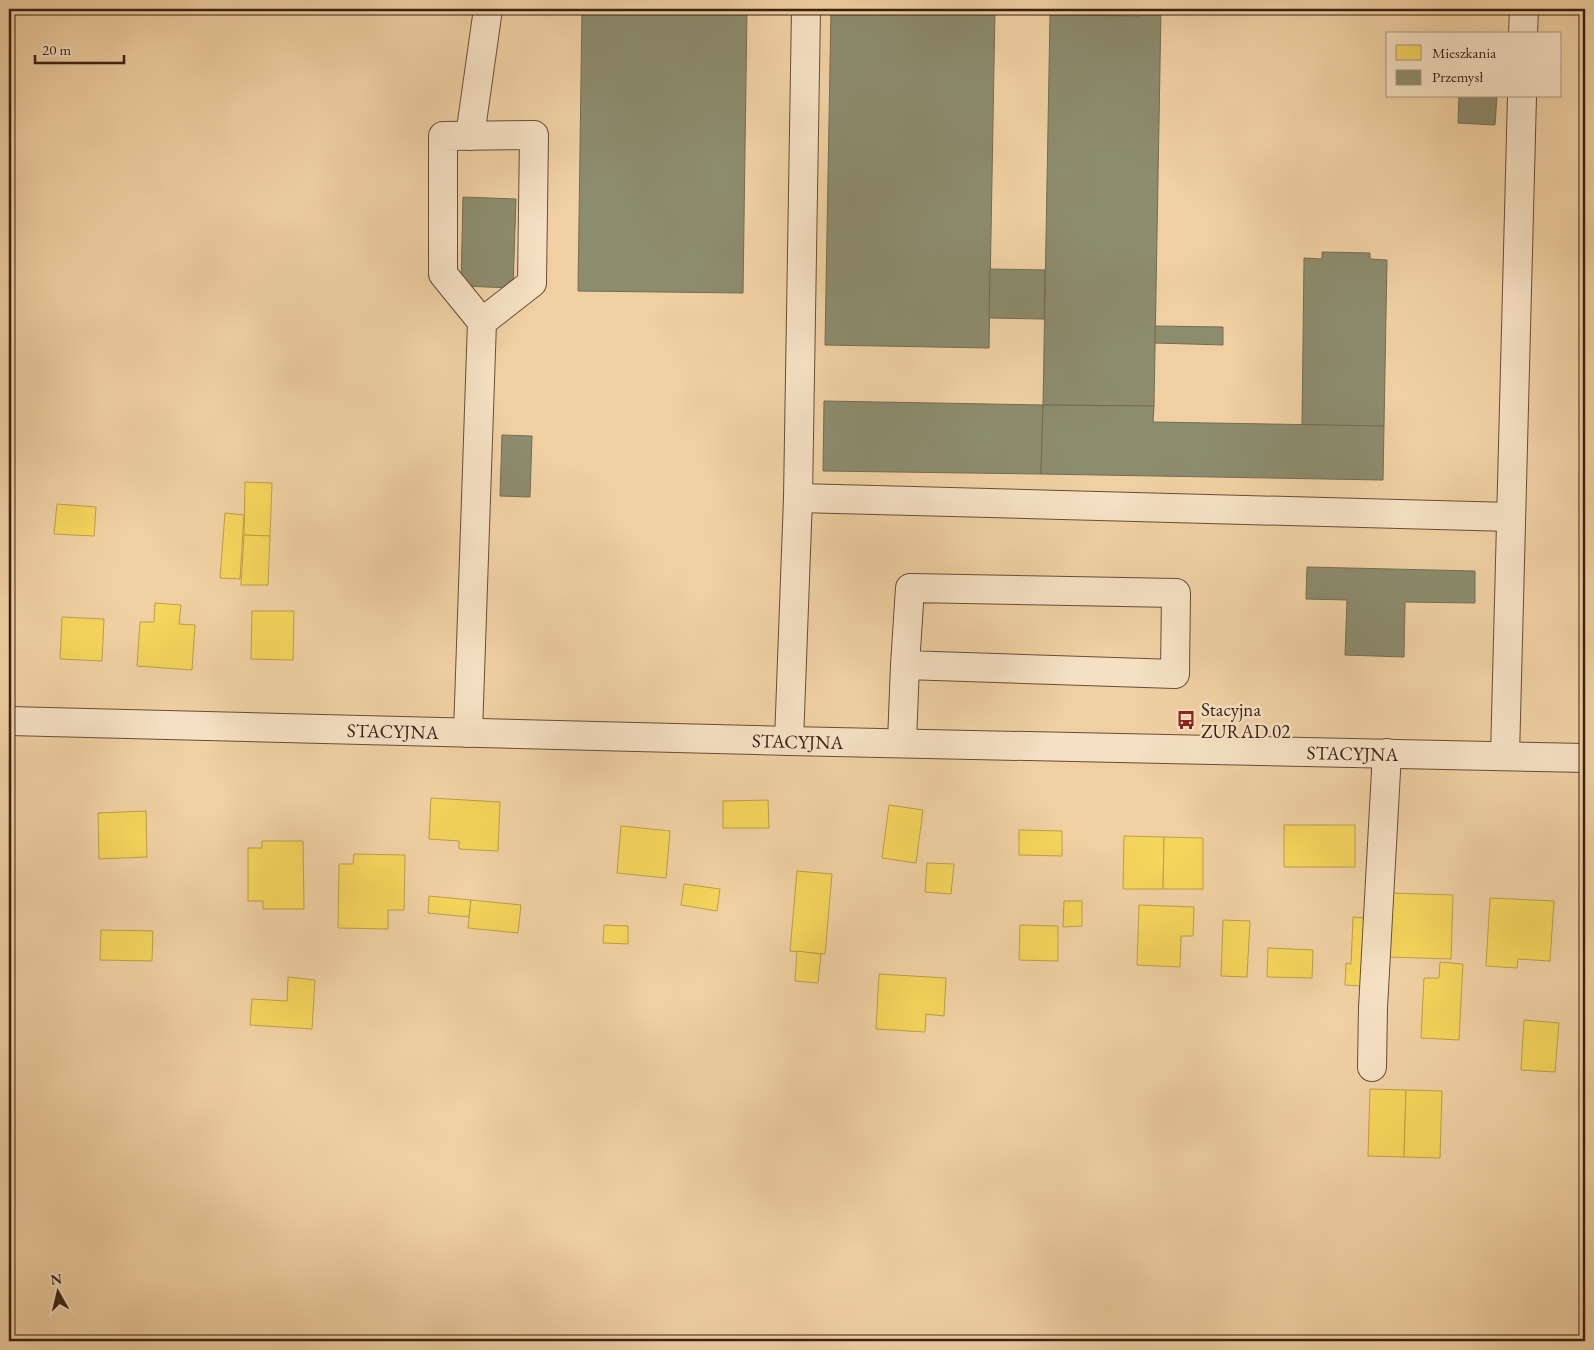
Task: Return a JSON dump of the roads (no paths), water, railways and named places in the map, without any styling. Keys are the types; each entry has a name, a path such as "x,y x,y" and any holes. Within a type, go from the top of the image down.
{"street":[{"path":"470,136 488,9"},
{"path":"789,741 798,498 806,9"},
{"path":"1523,32 1524,9"},
{"path":"1504,756 1522,98"},
{"path":"468,733 482,322 443,274 444,136 534,136 532,283 482,322"},
{"path":"798,498 1511,516"},
{"path":"902,742 905,665 910,588 1176,593 1175,674 905,665"},
{"name":"STACYJNA","path":"9,721 789,741 1585,758"},
{"path":"1372,1067 1387,753"}],"place":[{"name":"Stacyjna ZURAD 02","path":"1186,720"}]}
